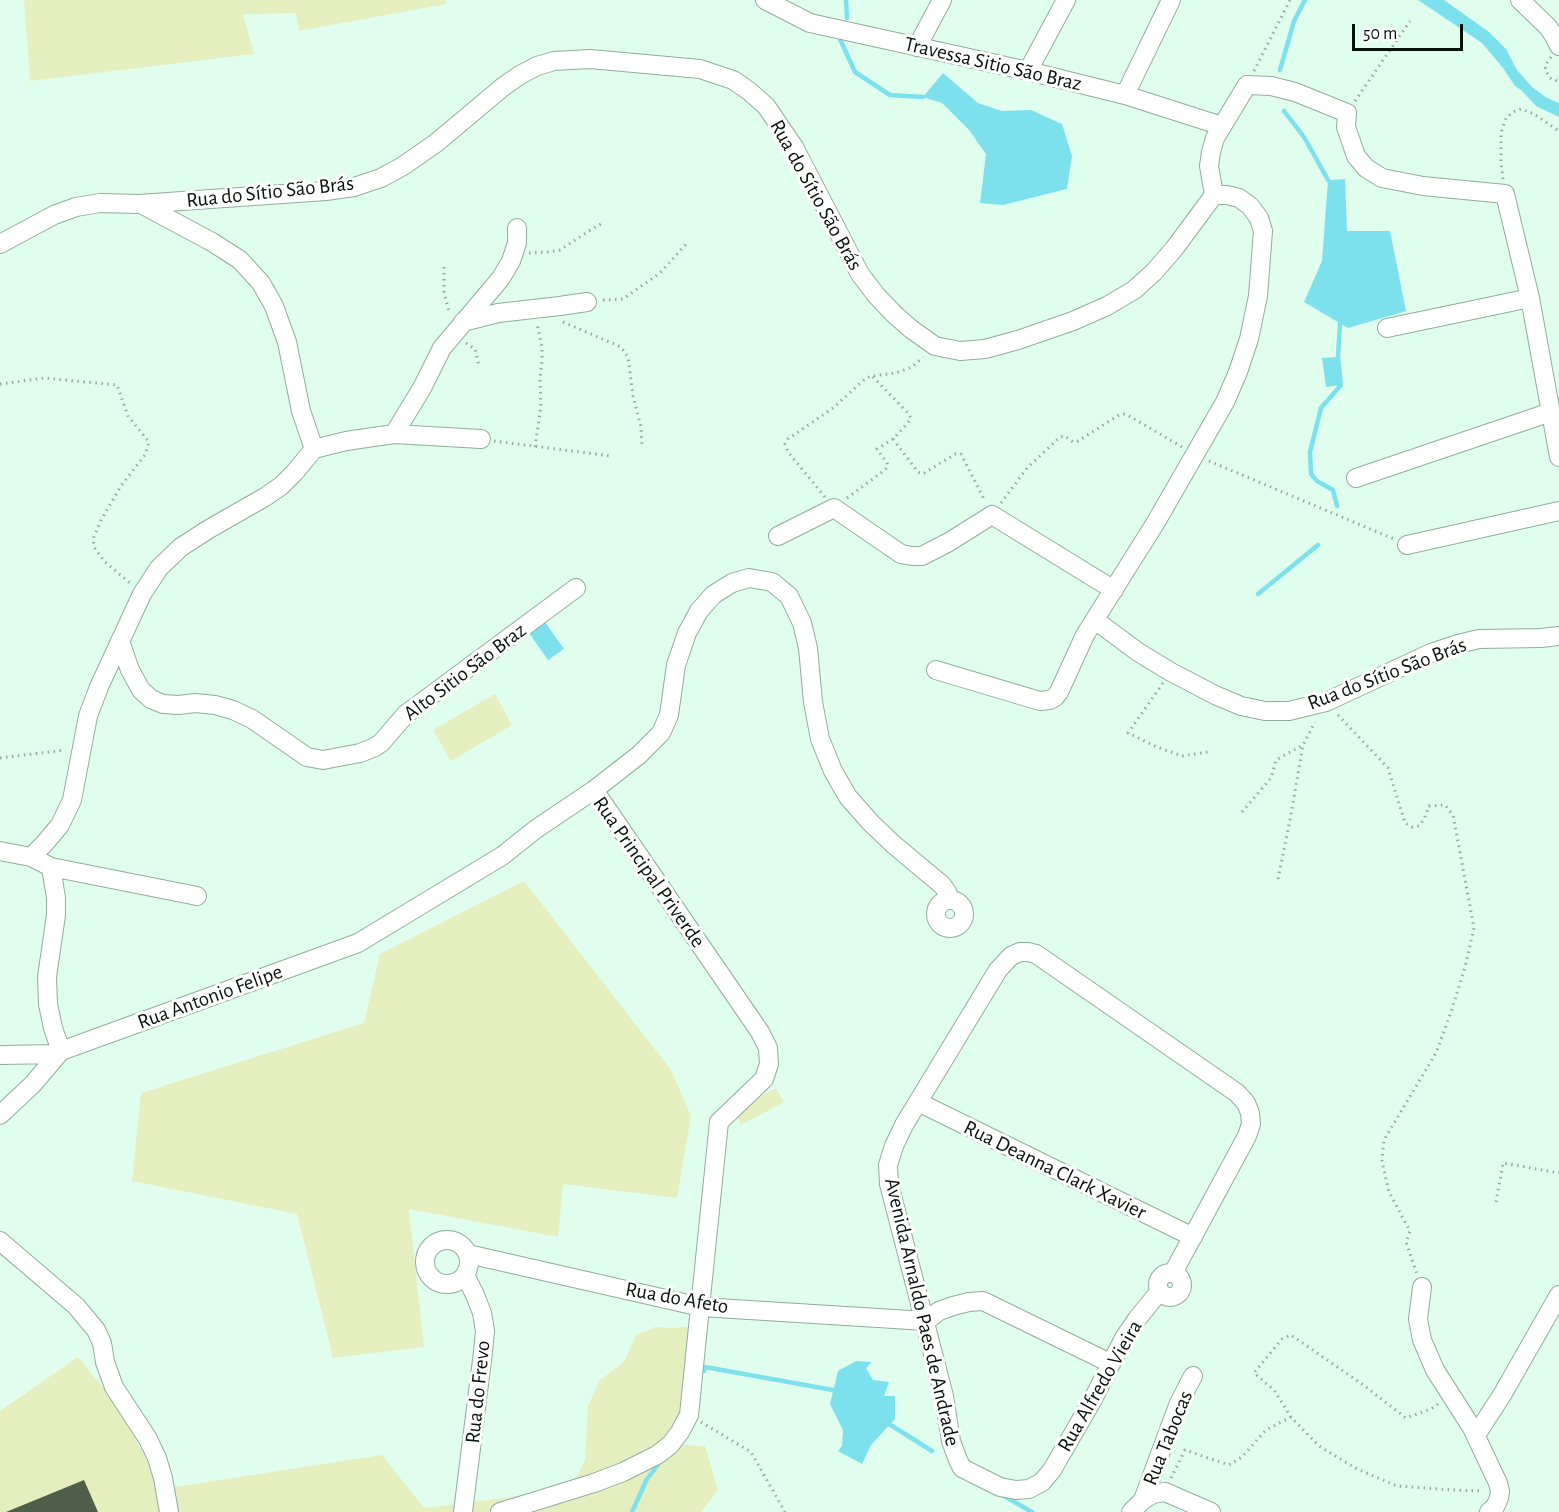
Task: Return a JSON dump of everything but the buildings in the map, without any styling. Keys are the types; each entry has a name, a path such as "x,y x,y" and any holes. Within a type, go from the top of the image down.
{"street":[{"name":"Travessa Sitio São Braz","path":"765,0 810,23 1125,95 1222,126"},
{"path":"917,47 942,0"},
{"path":"1028,71 1066,0"},
{"path":"1125,95 1171,0"},
{"path":"1520,0 1548,27 1559,46"},
{"name":"Rua do Sítio São Brás","path":"0,244 54,215 76,207 100,203 139,204 326,191 381,178 436,143 520,75 537,66 554,61 590,59 700,69 718,74 749,91 766,106 794,147 860,274 894,314 935,346 960,351 985,349 1051,329 1107,306 1134,290 1154,272 1214,195"},
{"path":"936,670 1040,701 1055,697 1077,650 1156,522 1225,402 1249,339 1258,296 1263,231 1259,218 1250,206 1239,198 1214,195 1209,166 1213,145 1247,85 1271,86 1295,92 1347,114 1346,127 1356,156 1366,168 1382,178 1423,186 1505,194 1530,298 1559,457"},
{"path":"139,204 212,242 240,260 261,283 274,306 287,342 301,411 314,448"},
{"path":"394,434 422,388 442,348 501,278 511,261 517,243 517,228"},
{"path":"1387,328 1530,298"},
{"path":"464,322 498,313 536,317 586,302"},
{"path":"1356,478 1551,412"},
{"path":"31,856 60,825 72,800 88,716 142,594 159,568 181,547 280,486 295,472 314,448 394,434 481,439"},
{"path":"778,536 834,508 902,554 922,556 992,515 1114,590"},
{"path":"1407,545 1559,511"},
{"path":"594,790 639,755 661,733 669,715 676,664 687,633 699,611 713,596 732,583 749,578 772,582 789,596 802,623 808,648 813,702 820,740 832,771 848,797 893,844 942,885 950,900"},
{"name":"Alto Sitio São Braz","path":"120,641 130,670 141,690 152,699 163,704 195,703 233,710 252,719 307,757 323,760 360,753 381,743 406,714 576,588"},
{"name":"Rua do Sítio São Brás","path":"1095,620 1138,652 1171,672 1241,706 1265,711 1289,711 1326,702 1458,644 1479,639 1559,636"},
{"name":"Rua Principal Priverde","path":"358,943 502,856 536,829 594,790 760,1032 768,1048 769,1064 764,1079 719,1122 701,1307"},
{"path":"0,852 31,856 51,867 197,896"},
{"path":"51,867 56,907 47,977 48,1005 60,1053"},
{"name":"Rua Antonio Felipe","path":"60,1053 358,943"},
{"name":"Avenida Arnaldo Paes de Andrade","path":"1042,1482 1029,1489 1016,1490 1000,1487 962,1468 951,1441 944,1396 926,1321 889,1184 888,1166 904,1125 998,970 1011,956 1020,952 1036,954 1237,1093 1246,1103 1251,1124 1247,1136 1193,1237"},
{"path":"0,1055 60,1053"},
{"path":"0,1116 33,1084 60,1053"},
{"name":"Rua Deanna Clark Xavier","path":"918,1102 1193,1237"},
{"name":"Rua Alfredo Vieira","path":"1042,1482 1052,1470 1092,1401 1110,1363 1137,1319 1159,1292 1168,1298 1179,1294 1182,1282 1173,1274 1193,1237"},
{"name":"Rua do Afeto","path":"465,1275 460,1280 446,1283 433,1278 429,1273 426,1260 437,1242 452,1240 459,1243 468,1254 701,1307 926,1321"},
{"path":"0,1241 76,1306 96,1330 102,1343 105,1362 114,1387 148,1439 157,1458 169,1512"},
{"path":"465,1275 468,1268 468,1254"},
{"name":"Rua do Frevo","path":"464,1512 485,1331 482,1313 465,1275"},
{"path":"1422,1287 1418,1319 1422,1340 1435,1370 1476,1435 1498,1483 1496,1505"},
{"path":"1476,1435 1514,1376 1559,1295"},
{"path":"926,1321 939,1311 953,1306 983,1301 1110,1363"},
{"path":"500,1512 623,1472 657,1455 675,1438 689,1415 701,1307"},
{"name":"Rua Tabocas","path":"1137,1506 1179,1403 1193,1376"},
{"path":"1164,1492 1211,1512"},
{"name":"Rua Tabocas","path":"1137,1506 1153,1494 1164,1492"}],"path":[{"path":"1247,85 1290,0"},
{"path":"1347,114 1410,21"},
{"path":"1559,46 1545,66 1551,78 1559,82"},
{"path":"1505,194 1500,146 1506,118 1521,109 1534,114 1559,131"},
{"path":"511,261 525,254 560,249 601,224"},
{"path":"586,302 623,299 660,273 688,242"},
{"path":"536,317 547,324"},
{"path":"535,447 541,406 542,360 536,317"},
{"path":"555,323 564,322 621,347 628,357 633,396 641,427 642,447"},
{"path":"872,376 911,418 892,439 877,448 887,463 885,470 834,508 788,452 785,444 788,439 833,408 866,378 872,376 896,373 912,367 935,346"},
{"path":"0,384 44,378 117,385 128,416 148,442 145,454 121,486 101,520 93,539 94,547 105,561 142,594"},
{"path":"892,439 918,472 923,474 955,454 961,454 992,515 1027,468 1060,437 1065,436 1073,442 1078,441 1119,415 1125,414 1195,455 1407,545"},
{"path":"481,439 611,456"},
{"path":"1171,672 1128,733 1182,756 1208,752"},
{"path":"1278,879 1303,745 1326,702 1388,768 1406,823 1412,827 1419,826 1429,806 1445,805 1453,814 1474,928 1462,978 1436,1053 1384,1140 1382,1161 1389,1192 1410,1231 1406,1242 1422,1287"},
{"path":"1242,812 1271,778 1276,760 1303,745"},
{"path":"0,758 81,748"},
{"path":"1496,1202 1503,1163 1559,1173"},
{"path":"1452,1396 1431,1409 1406,1418 1362,1384 1290,1335 1282,1339 1254,1373 1274,1390 1291,1417 1319,1446 1357,1469 1397,1486 1454,1490 1496,1505"},
{"path":"689,1415 751,1452 785,1512"},
{"path":"1164,1492 1185,1450 1229,1465 1242,1457 1266,1430 1291,1417"}],"green space":[{"path":"24,0 446,0 446,4 299,31 296,13 243,14 254,54 30,81"},
{"path":"495,694 512,725 451,761 433,730"},
{"path":"524,881 671,1070 691,1116 677,1198 563,1184 558,1237 409,1209 424,1347 333,1358 297,1214 132,1181 141,1093 364,1023 380,954"},
{"path":"776,1088 784,1102 741,1125 734,1110"},
{"path":"692,1326 684,1445 705,1446 718,1490 701,1512 0,1512 0,1411 78,1357 118,1406 162,1489 382,1455 424,1508 552,1492 571,1487 585,1460 588,1406 600,1380 624,1362 636,1335 655,1327"}],"water":[{"path":"1418,0 1444,0 1489,32 1506,49 1517,70 1532,87 1547,98 1559,103 1559,117 1536,106 1515,86 1482,43"},
{"path":"943,73 978,103 1002,111 1031,110 1062,124 1072,156 1067,189 1003,205 980,203 986,154 969,130 942,103 923,97"},
{"path":"1345,179 1347,231 1390,231 1406,311 1348,328 1304,302 1322,261 1328,180"},
{"path":"1338,357 1341,385 1326,387 1322,358"},
{"path":"545,622 564,649 548,660 529,633"},
{"path":"856,1361 872,1362 866,1368 873,1380 889,1382 884,1396 895,1396 895,1419 871,1445 862,1464 838,1451 842,1446 843,1430 830,1404 838,1371"}],"waterway":[{"path":"846,0 847,18"},
{"path":"1280,70 1294,21 1305,0"},
{"path":"840,39 855,72 890,95 923,97"},
{"path":"1284,111 1304,137 1328,180"},
{"path":"1337,506 1333,490 1317,481 1311,474 1310,452 1321,408 1341,385 1338,357 1340,323"},
{"path":"1258,594 1318,545"},
{"path":"704,1371 705,1367 833,1390 838,1393"},
{"path":"886,1422 932,1451"},
{"path":"632,1512 647,1479 657,1466"},
{"path":"1004,1496 1032,1512"}]}
